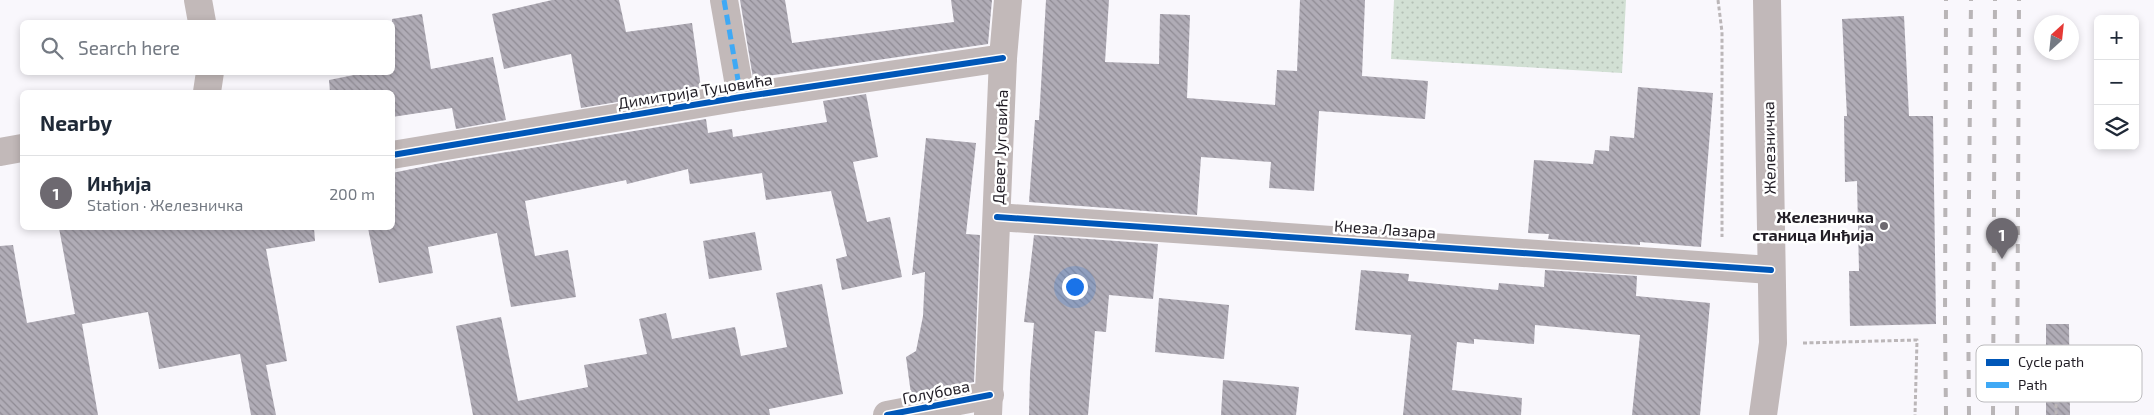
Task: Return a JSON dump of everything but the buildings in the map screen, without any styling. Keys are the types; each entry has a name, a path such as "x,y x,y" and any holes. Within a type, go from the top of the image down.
{"street":[{"path":"198,0 202,20"},
{"path":"724,0 741,97"},
{"name":"Девет Југовића","path":"989,405 1003,58 1008,0"},
{"name":"Железничка","path":"1763,415 1772,343 1766,0"},
{"name":"Димитрија Туцовића","path":"395,155 741,97 1003,58"},
{"path":"207,90 210,75"},
{"path":"0,152 20,148"},
{"name":"Кнеза Лазара","path":"997,216 1771,270"},
{"name":"Голубова","path":"887,415 989,405"}],"path":[{"path":"1718,0 1722,32 1722,266"},
{"path":"1772,343 1917,340 1915,415"},
{"path":"2056,402 2056,415"}],"green space":[{"path":"1394,0 1626,0 1622,73 1391,59"}],"railway":[{"path":"1946,0 1946,415"},
{"path":"1969,415 1968,294 1971,0"},
{"path":"1993,345 1995,0"},
{"path":"2017,345 2019,0"},
{"path":"1993,402 1993,415"},
{"path":"2017,402 2017,415"}],"marked path":[{"path":"724,0 741,97"}],"cycle path":[{"path":"395,155 741,97 1003,58"},
{"path":"997,217 1771,270"},
{"path":"887,415 990,395"}],"place":[{"name":"Железничка станица Инђија","path":"1884,226"},
{"name":"Инђија","path":"2002,259"}]}
